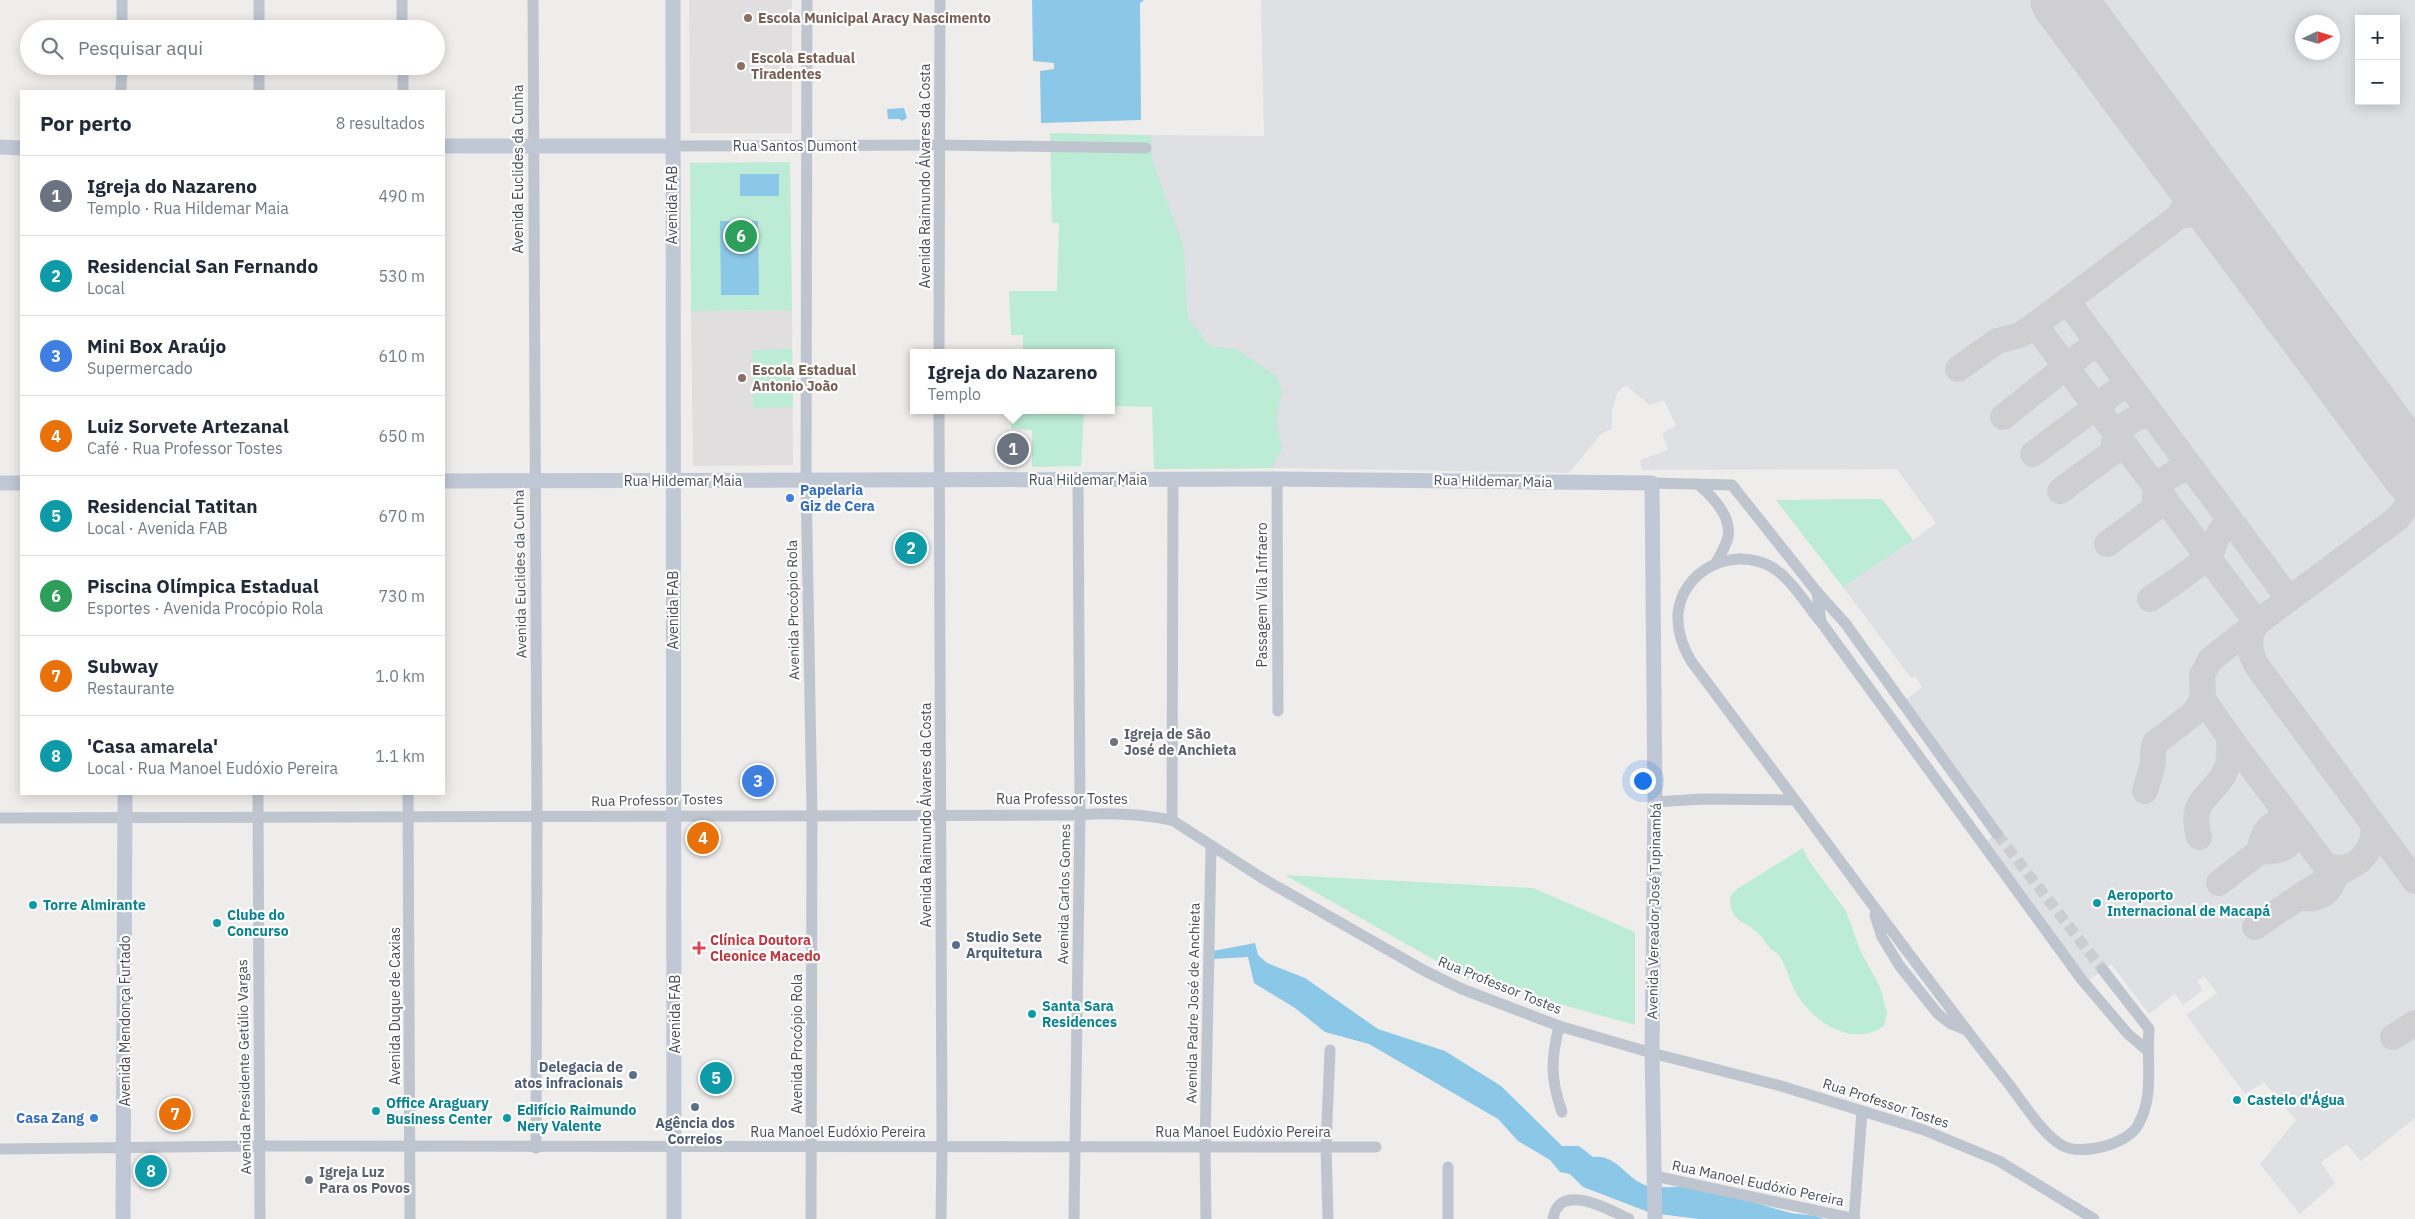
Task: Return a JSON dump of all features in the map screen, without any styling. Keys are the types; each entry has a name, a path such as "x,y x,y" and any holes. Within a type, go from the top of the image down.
{"street":[{"path":"122,0 122,20"},
{"path":"259,0 259,20"},
{"path":"402,0 402,20"},
{"name":"Avenida Euclides da Cunha","path":"533,0 537,817 536,1148"},
{"name":"Avenida FAB","path":"673,0 674,1219"},
{"name":"Avenida Procópio Rola","path":"807,0 806,480 812,814 811,1219"},
{"name":"Avenida Raimundo Álvares da Costa","path":"939,349 940,0"},
{"path":"121,90 122,75"},
{"path":"259,75 259,90"},
{"path":"403,75 403,90"},
{"name":"Rua Santos Dumont","path":"445,146 940,145 1146,148"},
{"path":"0,147 20,148"},
{"name":"Avenida Raimundo Álvares da Costa","path":"939,414 941,1219"},
{"name":"Rua Hildemar Maia","path":"445,481 672,482 1277,479 1732,485 1817,592"},
{"name":"Passagem Vila Infraero","path":"1277,479 1278,711"},
{"name":"Avenida Carlos Gomes","path":"1074,1219 1080,814 1078,480"},
{"path":"1172,820 1173,480"},
{"path":"0,482 20,483"},
{"name":"Avenida Vereador José Tupinambá","path":"1652,483 1655,802 1652,1053 1655,1218"},
{"path":"1698,484 1711,495 1726,523 1728,537 1716,563 1690,584 1678,613 1682,644 1691,661 1966,1030 2050,1136 2071,1149 2105,1146 2128,1136 2138,1127 2147,1106 2150,1090 2147,1050 2149,1029 2103,970"},
{"path":"1716,563 1743,558 1767,565 1778,571 1821,622 2082,980 2128,1034 2147,1050"},
{"path":"1817,592 1821,622"},
{"path":"1817,592 1845,623 1996,834"},
{"name":"Avenida Mendonça Furtado","path":"124,1219 125,795"},
{"name":"Avenida Presidente Getúlio Vargas","path":"258,795 260,1219"},
{"name":"Avenida Duque de Caxias","path":"408,795 410,1219"},
{"path":"1655,802 1703,799 1795,800"},
{"name":"Rua Professor Tostes","path":"0,818 258,816 537,817 673,814 1080,814 1112,812 1172,820 1211,847 1426,971 1462,989 1559,1026 1652,1053 1781,1086 1924,1130 2000,1161 2094,1219"},
{"name":"Avenida Padre José de Anchieta","path":"1206,1219 1205,1148 1211,847"},
{"path":"1559,1026 1552,1068 1554,1089 1562,1112"},
{"path":"1328,1219 1326,1146 1330,1050"},
{"path":"1855,1219 1862,1111"},
{"name":"Rua Manoel Eudóxio Pereira","path":"0,1149 260,1146 536,1148 1376,1147"},
{"path":"1448,1167 1448,1219"},
{"name":"Rua Manoel Eudóxio Pereira","path":"1655,1179 1855,1219"},
{"path":"1553,1219 1558,1204 1563,1201 1572,1200 1593,1203 1629,1219"}],"shaded area":[{"name":"Escola Estadual Tiradentes","path":"689,0 792,0 792,133 690,133"},
{"path":"1261,0 2415,0 2415,1118 2361,1161 2347,1144 2321,1162 2335,1183 2300,1214 2260,1164 2296,1120 2264,1082 2245,1094 2186,1015 2217,993 2204,976 2197,981 2203,990 2183,1005 2175,994 2149,1014 2111,964 2087,982 1984,843 1997,834 1904,701 1922,687 1915,676 1911,678 1776,500 1882,499 1913,540 1936,523 1897,469 1642,470 1640,460 1668,450 1662,433 1676,426 1664,400 1650,405 1625,385 1617,393 1612,410 1612,429 1601,434 1569,473 1272,468 1154,469 1151,135 1264,136"},
{"name":"Escola Estadual Antonio João","path":"792,310 793,465 693,466 691,311"}],"green space":[{"path":"1050,133 1151,135 1152,160 1184,248 1189,319 1210,346 1236,349 1276,376 1282,392 1276,420 1282,448 1272,468 1154,469 1152,407 1115,406 1115,349 1023,349 1023,335 1011,335 1009,291 1057,291 1059,223 1052,223"},
{"path":"790,162 792,310 691,311 690,163"},
{"path":"792,349 793,407 753,408 752,350"},
{"path":"1011,414 1084,414 1081,466 1032,467 1032,430 1011,429"},
{"path":"1882,499 1913,540 1843,587 1776,500"},
{"path":"1803,848 1807,858 1846,911 1860,950 1880,987 1887,1013 1884,1026 1872,1032 1859,1034 1845,1033 1833,1028 1810,1011 1794,989 1778,954 1770,948 1761,936 1739,920 1732,912 1730,896 1737,889"},
{"path":"1285,875 1533,888 1635,932 1635,1025 1466,978"}],"water":[{"path":"1032,0 1144,0 1140,3 1141,120 1041,123 1040,71 1054,69 1054,63 1033,61"},
{"path":"904,108 907,118 902,121 900,119 888,119 887,109"},
{"path":"740,174 779,174 779,196 740,196"},
{"path":"720,221 758,221 759,295 721,295"},
{"path":"1255,943 1258,955 1267,963 1305,978 1378,1029 1445,1051 1501,1086 1562,1146 1579,1146 1593,1157 1609,1159 1634,1179 1648,1186 1706,1189 1791,1213 1813,1215 1824,1219 1699,1219 1651,1213 1583,1187 1570,1174 1560,1172 1550,1160 1518,1141 1498,1119 1369,1044 1325,1032 1295,1008 1254,983 1248,957 1213,959 1213,951"}],"taxiway":[{"path":"1958,369 1997,341 2020,335 2035,325 2179,216 2187,202 2190,190 2190,183 2183,162"},
{"path":"2179,216 2193,214 2212,215 2231,225"},
{"path":"2067,301 2289,599"},
{"path":"2035,325 2257,623"},
{"path":"2003,417 2091,347 2093,336"},
{"path":"2033,454 2123,386 2126,380"},
{"path":"2060,491 2113,452 2116,438 2124,426 2137,418 2151,414"},
{"path":"2408,463 2411,478 2410,498 2398,518 2257,623 2252,633 2250,644 2252,656 2257,666 2415,881"},
{"path":"2107,544 2155,508 2156,492 2164,481 2177,472 2192,468"},
{"path":"2150,599 2190,572 2204,560 2212,551 2218,536 2224,528 2235,526"},
{"path":"2257,623 2210,660 2202,675 2203,699 2229,737 2334,877 2330,888 2322,895 2311,898 2300,897"},
{"path":"2145,791 2153,763 2155,743 2194,713 2203,699"},
{"path":"2199,837 2196,824 2199,806 2220,781 2227,768 2229,737"},
{"path":"2219,883 2260,851 2262,838 2272,825 2290,819"},
{"path":"2333,867 2351,866 2364,856 2372,841 2373,824"},
{"path":"2260,851 2273,851 2283,848 2292,842 2299,831"},
{"path":"2255,927 2308,891 2351,866"},
{"path":"2393,1037 2415,1023"}],"runway":[{"path":"2063,0 2415,473"}],"tunnel":[{"path":"1997,834 2103,970"}],"place":[{"name":"Escola Municipal Aracy Nascimento","path":"748,18"},
{"name":"Escola Estadual Tiradentes","path":"741,66"},
{"name":"Piscina Olímpica Estadual","path":"741,236"},
{"name":"Escola Estadual Antonio João","path":"742,378"},
{"name":"Igreja do Nazareno","path":"1013,449"},
{"name":"Papelaria Giz de Cera","path":"790,498"},
{"name":"Residencial San Fernando","path":"911,548"},
{"name":"Igreja de São José de Anchieta","path":"1114,742"},
{"name":"Mini Box Araújo","path":"758,781"},
{"name":"Luiz Sorvete Artezanal","path":"703,838"},
{"name":"Aeroporto Internacional de Macapá","path":"2097,903"},
{"name":"Torre Almirante","path":"33,905"},
{"name":"Clube do Concurso","path":"217,923"},
{"name":"Studio Sete Arquitetura","path":"956,945"},
{"name":"Clínica Doutora Cleonice Macedo","path":"699,948"},
{"name":"Santa Sara Residences","path":"1032,1014"},
{"name":"Delegacia de atos infracionais","path":"633,1075"},
{"name":"Residencial Tatitan","path":"716,1078"},
{"name":"Castelo d'Água","path":"2237,1100"},
{"name":"Agência dos Correios","path":"695,1107"},
{"name":"Office Araguary Business Center","path":"376,1111"},
{"name":"Subway","path":"175,1114"},
{"name":"Casa Zang","path":"94,1118"},
{"name":"Edifício Raimundo Nery Valente","path":"507,1118"},
{"name":"'Casa amarela'","path":"151,1171"},
{"name":"Igreja Luz Para os Povos","path":"309,1180"}]}
